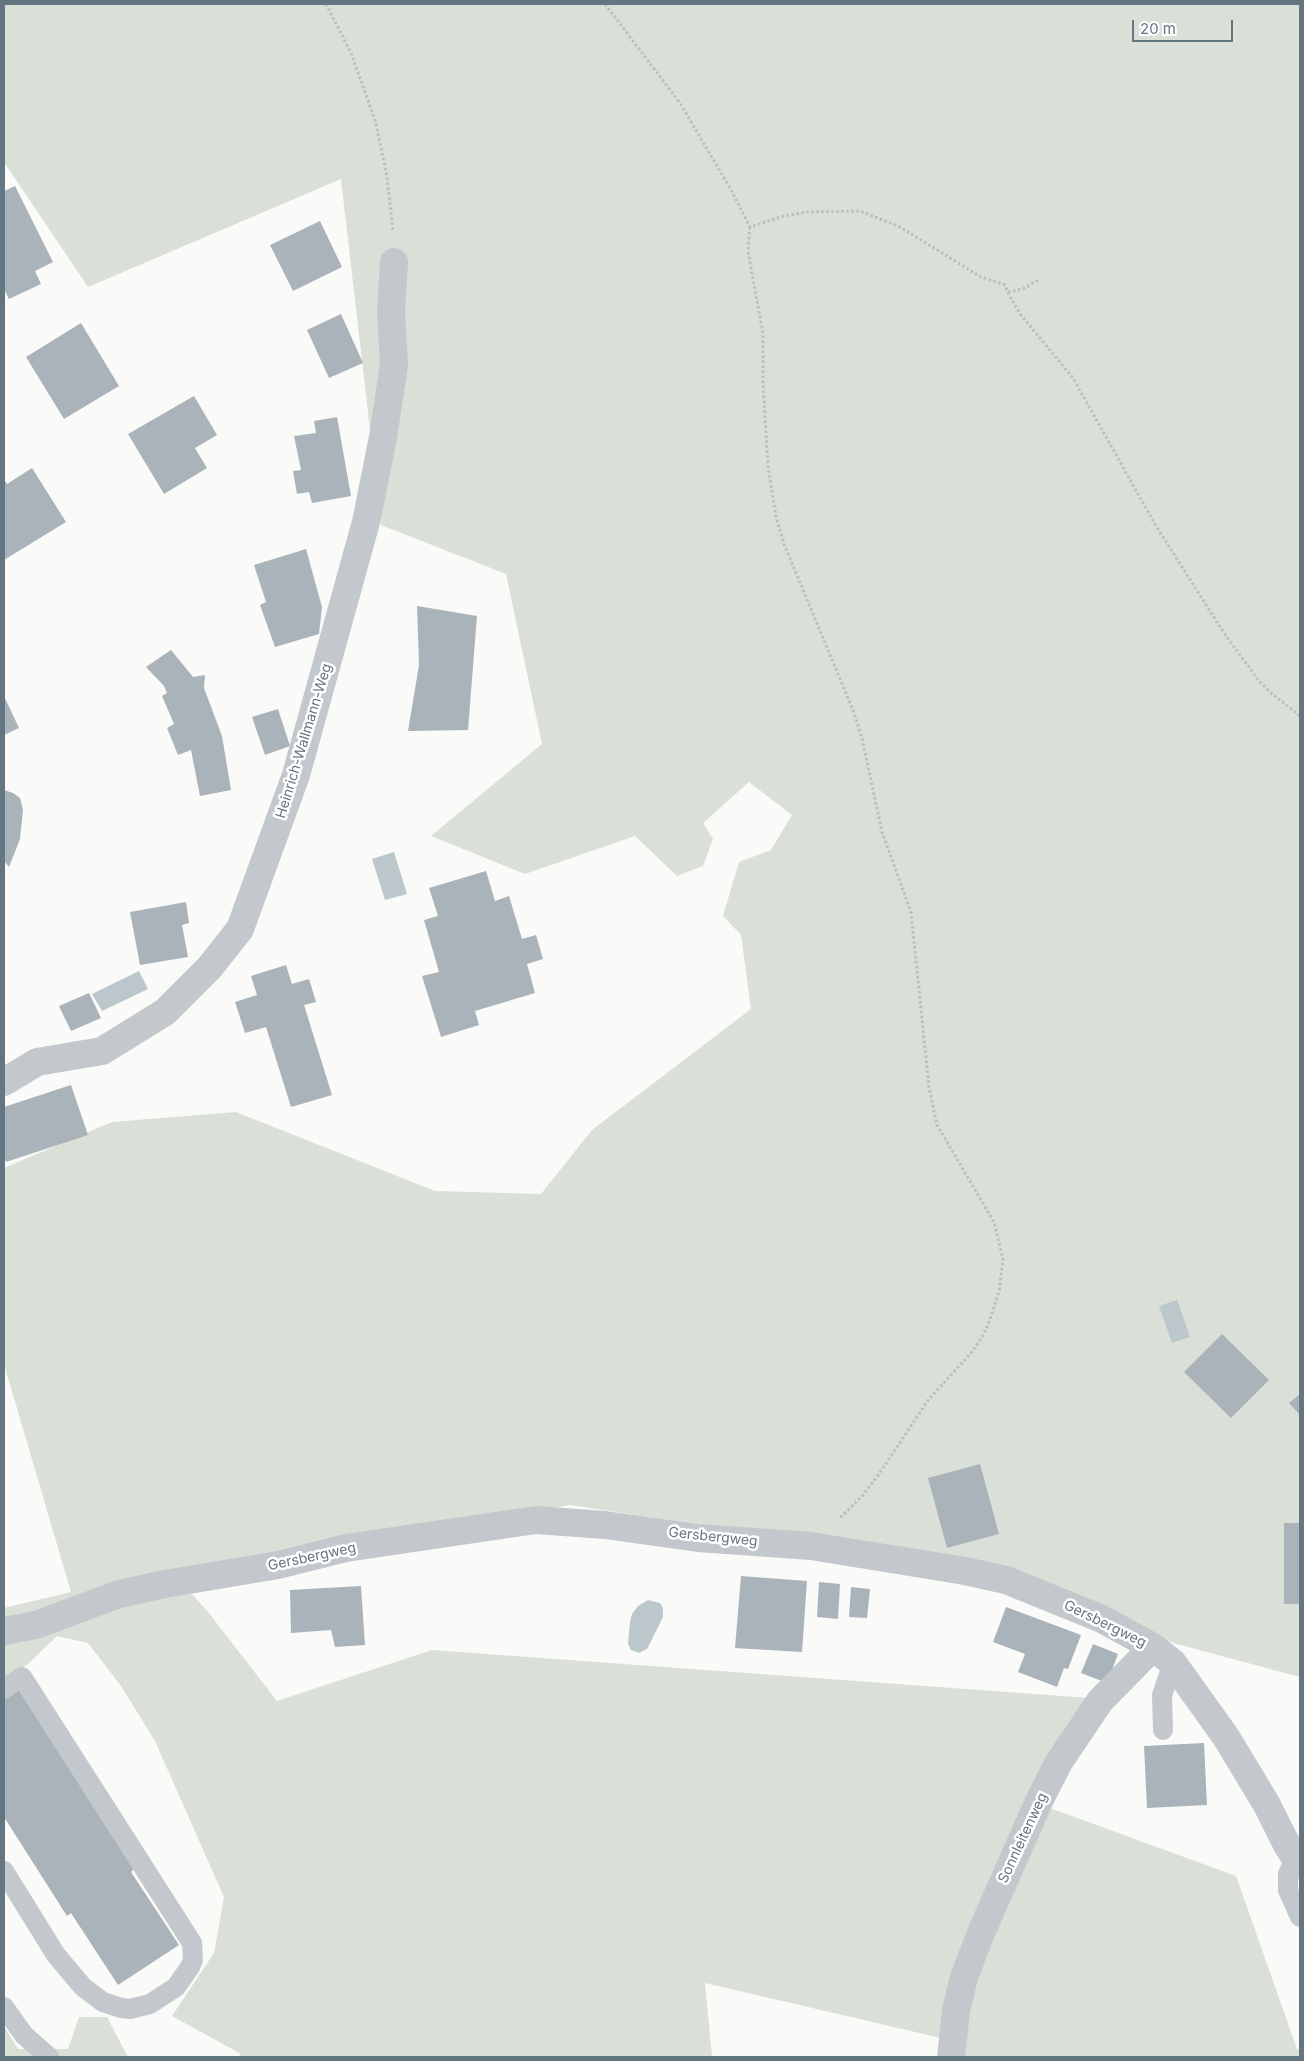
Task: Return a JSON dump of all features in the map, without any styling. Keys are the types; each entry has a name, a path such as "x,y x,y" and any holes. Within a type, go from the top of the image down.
{"street":[{"name":"Heinrich-Wallmann-Weg","path":"4,1082 37,1062 102,1051 165,1012 210,967 240,929 296,775 366,522 383,437 394,365 391,311 394,262"},
{"name":"Gersbergweg","path":"4,1631 36,1625 119,1594 165,1584 278,1565 346,1548 536,1520 605,1525 698,1538 811,1546 965,1571 1006,1580 1102,1619 1163,1655 1226,1736 1267,1805 1297,1862"},
{"name":"Sonnleitenweg","path":"951,2057 956,2011 964,1977 1017,1848 1040,1799 1064,1754 1100,1701 1163,1655"}],"lane":[{"path":"1163,1655 1163,1730"},
{"path":"4,1689 22,1677 192,1943 193,1960 190,1968 176,1987 150,2004 130,2009 102,2002 83,1988 56,1955 4,1872"},
{"path":"1297,1862 1288,1874 1288,1890 1300,1917"},
{"path":"4,2008 24,2035 49,2057"}],"path":[{"path":"326,4 351,54 375,120 387,176 392,218 394,262"},
{"path":"605,4 680,103 731,190 750,227 748,251 763,334 763,383 768,455 775,511 784,544 848,695 862,738 880,825 910,912 929,1087 937,1126 994,1222 1003,1259 1001,1282 994,1306 988,1325 976,1346 929,1398 894,1454 863,1495 811,1546"},
{"path":"750,227 784,216 807,212 860,211 900,227 981,277 1006,285"},
{"path":"1006,285 1008,293 1016,292 1040,279"},
{"path":"1006,285 1009,295 1021,315 1073,378 1151,518 1226,636 1259,681 1300,716"}],"shaded area":[{"path":"4,4 1300,4 1300,1677 1173,1643 1076,1597 890,1554 570,1505 174,1574 208,1612 277,1701 432,1650 1089,1698 1050,1808 1236,1876 1297,2049 1300,2050 1300,2057 962,2057 941,2038 705,1983 712,2057 239,2057 241,2054 172,2016 214,1953 224,1897 155,1741 121,1686 88,1643 57,1636 28,1664 4,1680 4,1608 71,1592 4,1364 4,1168 112,1122 236,1112 435,1191 541,1194 592,1130 751,1009 741,935 723,916 739,862 771,850 792,815 749,782 703,823 713,839 703,866 677,876 635,836 525,874 431,836 542,744 506,574 381,525 341,179 88,287 4,162"},
{"path":"394,852 407,894 385,900 372,859"},
{"path":"139,971 148,989 102,1011 92,994"},
{"path":"1177,1300 1190,1337 1172,1343 1159,1306"},
{"path":"648,1600 660,1603 663,1608 663,1617 647,1649 639,1653 631,1650 628,1644 630,1622 632,1614 638,1606"},
{"path":"79,2017 107,2017 128,2057 4,2057 4,2026 18,2049 68,2049"}],"building":[{"path":"15,186 53,262 35,271 41,284 9,299 4,289 4,191"},
{"path":"320,221 342,267 293,291 270,245"},
{"path":"341,314 363,363 329,378 307,330"},
{"path":"81,323 119,386 64,419 26,357"},
{"path":"194,396 217,435 195,448 207,468 164,494 128,434"},
{"path":"337,417 351,496 312,503 309,492 297,494 293,471 301,470 294,436 316,433 314,421"},
{"path":"32,468 66,522 4,560 4,479 7,484"},
{"path":"306,549 322,607 319,634 275,647 260,605 266,602 254,565"},
{"path":"417,606 477,616 468,730 408,731 419,665"},
{"path":"171,650 193,677 205,675 204,688 222,736 231,790 200,796 191,750 178,755 167,728 174,724 162,696 167,693 164,686 146,667"},
{"path":"4,696 19,728 4,735"},
{"path":"278,709 290,746 265,755 252,717"},
{"path":"4,790 20,798 23,810 20,839 9,867 4,861"},
{"path":"486,871 495,901 509,896 522,939 536,935 543,959 527,964 535,993 475,1011 479,1025 441,1037 422,976 439,972 424,920 438,916 429,888"},
{"path":"186,902 189,923 182,925 188,957 140,965 130,912"},
{"path":"286,965 292,984 309,979 316,1002 304,1005 332,1095 291,1107 266,1027 245,1033 235,1002 257,995 251,976"},
{"path":"89,993 101,1018 71,1031 59,1006"},
{"path":"71,1085 88,1135 6,1162 4,1155 4,1107"},
{"path":"1222,1334 1269,1380 1231,1418 1184,1372"},
{"path":"1300,1394 1300,1415 1289,1403"},
{"path":"980,1464 999,1534 947,1548 928,1478"},
{"path":"1284,1523 1300,1523 1300,1604 1284,1604"},
{"path":"741,1576 807,1581 802,1652 735,1648"},
{"path":"819,1582 840,1584 838,1619 817,1617"},
{"path":"361,1586 365,1645 335,1647 331,1630 291,1633 290,1590"},
{"path":"851,1587 870,1589 867,1618 849,1617"},
{"path":"1006,1607 1081,1635 1068,1669 1064,1668 1057,1687 1018,1672 1025,1654 993,1642"},
{"path":"1093,1644 1118,1654 1107,1683 1081,1673"},
{"path":"21,1689 135,1868 131,1872 179,1945 118,1985 71,1913 67,1916 4,1817 4,1700"},
{"path":"1204,1743 1207,1805 1147,1808 1144,1746"}]}
